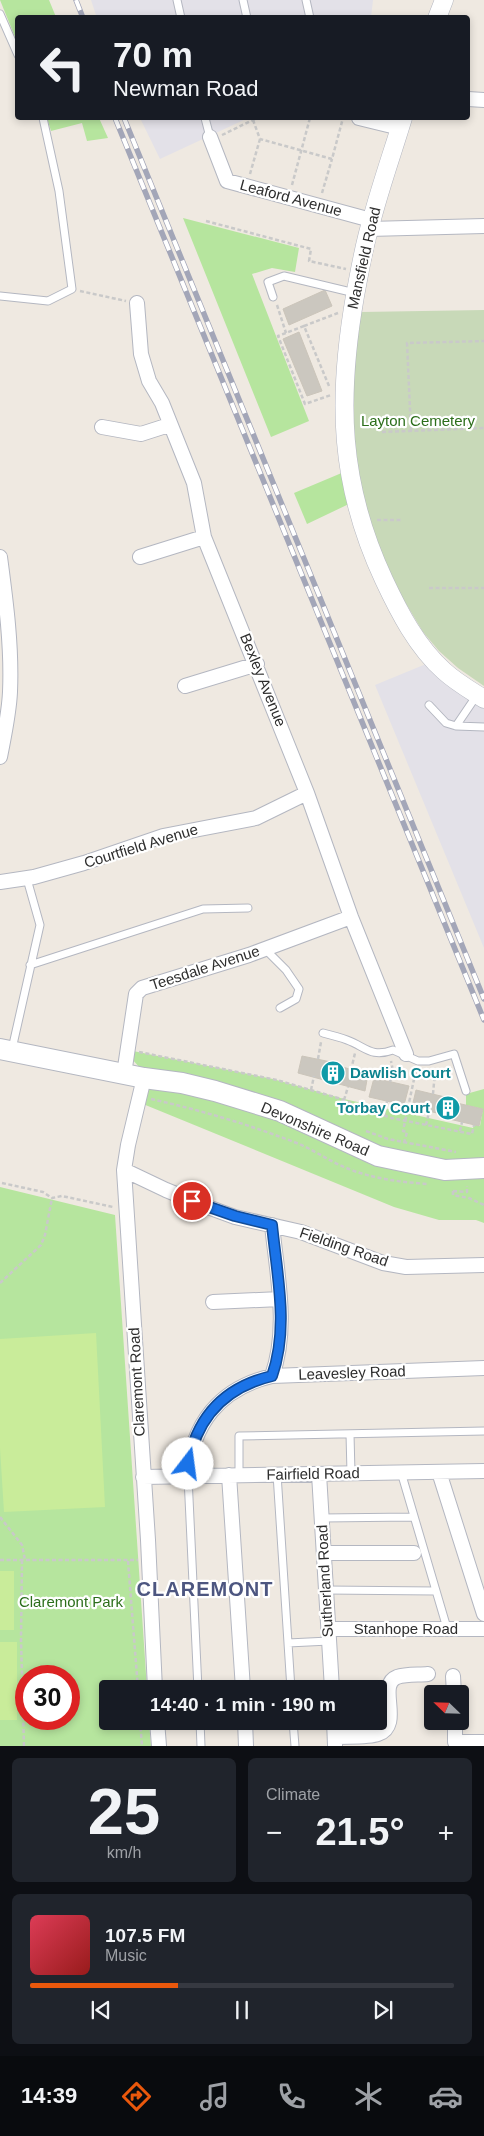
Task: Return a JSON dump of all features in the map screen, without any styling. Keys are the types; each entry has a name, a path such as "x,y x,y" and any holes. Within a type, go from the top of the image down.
{"main road":[{"name":"Devonshire Road","path":"5,1051 124,1074 142,1087 182,1083 271,1108 378,1156 446,1170 484,1168"}],"street":[{"path":"438,15 444,0"},
{"path":"470,99 484,100"},
{"path":"376,120 401,123"},
{"name":"Mansfield Road","path":"401,123 370,224 338,398 350,480 371,552 391,595 412,632 443,671 480,697"},
{"name":"Leaford Avenue","path":"211,138 227,181 319,206 370,224 484,226"},
{"name":"Bexley Avenue","path":"137,303 141,354 149,381 162,403 169,425 194,483 204,537 257,664 307,793 351,917 406,1054"},
{"path":"102,427 141,434 169,425"},
{"path":"140,557 204,537"},
{"path":"0,557 11,660 8,714 0,757"},
{"path":"185,686 257,664"},
{"name":"Courtfield Avenue","path":"0,882 27,879 84,863 163,836 256,818 307,793"},
{"name":"Teesdale Avenue","path":"124,1074 136,994 142,988 265,949 351,917"},
{"name":"Claremont Road","path":"142,1087 124,1170 154,1680"},
{"name":"Fielding Road","path":"124,1170 205,1206 235,1216 301,1232 383,1263 406,1267 484,1265"},
{"path":"272,1225 280,1298 281,1339 279,1357 272,1376"},
{"path":"213,1302 280,1298"},
{"name":"Leavesley Road","path":"188,1477 191,1449 206,1418 215,1406 239,1387 255,1380 272,1376 484,1368"},
{"name":"Fairfield Road","path":"143,1477 484,1471"},
{"path":"439,1472 484,1614"},
{"name":"Sutherland Road","path":"319,1474 331,1680"},
{"path":"234,1475 242,1680"},
{"path":"324,1553 414,1553"},
{"name":"Stanhope Road","path":"328,1635 447,1628 484,1628"},
{"path":"335,1741 378,1734 385,1730 390,1722 388,1686 391,1680 398,1676 428,1674"},
{"path":"453,1676 454,1685"},
{"path":"158,1730 159,1746"},
{"path":"245,1730 246,1746"},
{"path":"455,1730 455,1742 484,1742"}],"lane":[{"path":"177,0 180,15"},
{"path":"242,0 246,15"},
{"path":"306,0 309,15"},
{"path":"0,14 15,48"},
{"path":"0,296 48,301 72,289 59,191 43,120"},
{"path":"206,120 211,138"},
{"path":"274,297 268,282 284,276 356,293"},
{"path":"456,726 480,697"},
{"path":"429,705 446,723 456,726 484,727"},
{"path":"5,1051 40,924 27,879"},
{"path":"30,965 203,909 248,908"},
{"path":"265,949 286,970 298,989 296,999 280,1008"},
{"path":"323,1033 357,1045 369,1052 383,1054 393,1050 406,1054 418,1061 429,1061 454,1054 466,1091"},
{"path":"234,1475 239,1436 484,1431"},
{"path":"350,1434 351,1473"},
{"path":"401,1472 447,1628"},
{"path":"277,1474 290,1680"},
{"path":"188,1477 198,1680"},
{"path":"322,1518 413,1516"},
{"path":"326,1590 435,1591"},
{"path":"288,1643 328,1635"},
{"path":"200,1730 201,1746"},
{"path":"294,1730 295,1746"}],"path":[{"path":"211,138 252,120 260,140 246,187"},
{"path":"289,198 310,120"},
{"path":"319,206 342,120"},
{"path":"260,140 332,159"},
{"path":"206,221 311,249 309,261 360,272"},
{"path":"72,289 137,303"},
{"path":"274,297 286,333 278,336 305,404 338,398 304,326"},
{"name":"Mansfield Road","path":"286,333 334,314"},
{"path":"411,431 407,343 484,341"},
{"path":"382,432 484,428"},
{"path":"369,520 401,520"},
{"path":"429,588 484,588"},
{"path":"318,1059 323,1033"},
{"path":"351,1070 357,1045"},
{"path":"127,1050 276,1080 344,1100 384,1116 406,1121 472,1134 474,1125"},
{"path":"383,1054 391,1061 393,1071 390,1082"},
{"path":"404,1143 406,1132 403,1131 418,1061"},
{"path":"429,1061 435,1072 433,1094"},
{"path":"312,1090 314,1076"},
{"path":"142,1087 198,1110 254,1127 298,1144 348,1169 394,1181 432,1185"},
{"path":"344,1100 348,1087"},
{"path":"384,1116 388,1101"},
{"path":"426,1125 429,1112"},
{"path":"460,1132 462,1122"},
{"path":"363,1130 404,1143 464,1154"},
{"path":"2,1183 42,1192 52,1198 62,1196 126,1210"},
{"path":"468,1186 467,1192 453,1191 453,1195 469,1198 484,1205"},
{"path":"0,1283 12,1274 41,1245 45,1235 52,1198"},
{"path":"0,1517 22,1545 21,1640 24,1746"},
{"path":"0,1560 140,1560 148,1563"},
{"path":"128,1560 137,1680"},
{"path":"141,1730 142,1746"}],"shaded area":[{"path":"91,0 373,0 371,15 96,15"},
{"path":"141,120 244,120 160,159"},
{"path":"426,664 484,708 484,948 375,685"}],"green space":[{"path":"0,0 49,0 55,15 15,15 15,37"},
{"path":"48,120 100,120 108,138 87,141 82,123 51,131"},
{"path":"183,218 299,248 295,272 272,268 252,274 309,421 271,437"},
{"name":"Layton Cemetery","path":"484,310 484,686 458,668 439,651 423,632 393,582 369,520 356,478 351,388 361,312"},
{"path":"344,472 351,503 307,524 294,493"},
{"path":"133,1051 273,1079 344,1099 473,1128 474,1125 480,1126 483,1109 466,1105 466,1094 484,1089 484,1168 445,1170 314,1127 149,1078 132,1059"},
{"path":"147,1086 210,1098 484,1177 484,1223 476,1220 439,1220 394,1207 143,1104"},
{"name":"Claremont Park","path":"0,1187 115,1215 146,1680 99,1680 99,1730 150,1730 151,1746 0,1746"},
{"path":"96,1333 105,1507 4,1512 0,1448 0,1339"},
{"path":"0,1571 14,1571 14,1630 0,1630"},
{"path":"0,1642 17,1642 15,1720 0,1720"}],"building":[{"path":"325,290 332,306 289,325 283,309"},
{"path":"299,332 322,391 307,396 283,339"},
{"name":"Dawlish Court","path":"302,1056 336,1063 335,1065 368,1074 365,1091 298,1073"},
{"path":"374,1078 409,1086 404,1105 369,1097"},
{"name":"Torbay Court","path":"416,1090 449,1098 448,1101 483,1109 479,1126 445,1118 445,1115 412,1107"}],"railway":[{"path":"76,0 82,15"},
{"path":"116,120 484,1020"},
{"path":"125,120 484,999"}],"place":[{"name":"Dawlish Court","path":"333,1073"},
{"name":"Torbay Court","path":"448,1108"}],"district":[{"name":"CLAREMONT","path":"205,1589"}],"route":[{"path":"188,1464 197,1433 215,1406 239,1387 255,1380 272,1376 279,1357 281,1339 280,1298 272,1225 235,1216 192,1201"}]}
